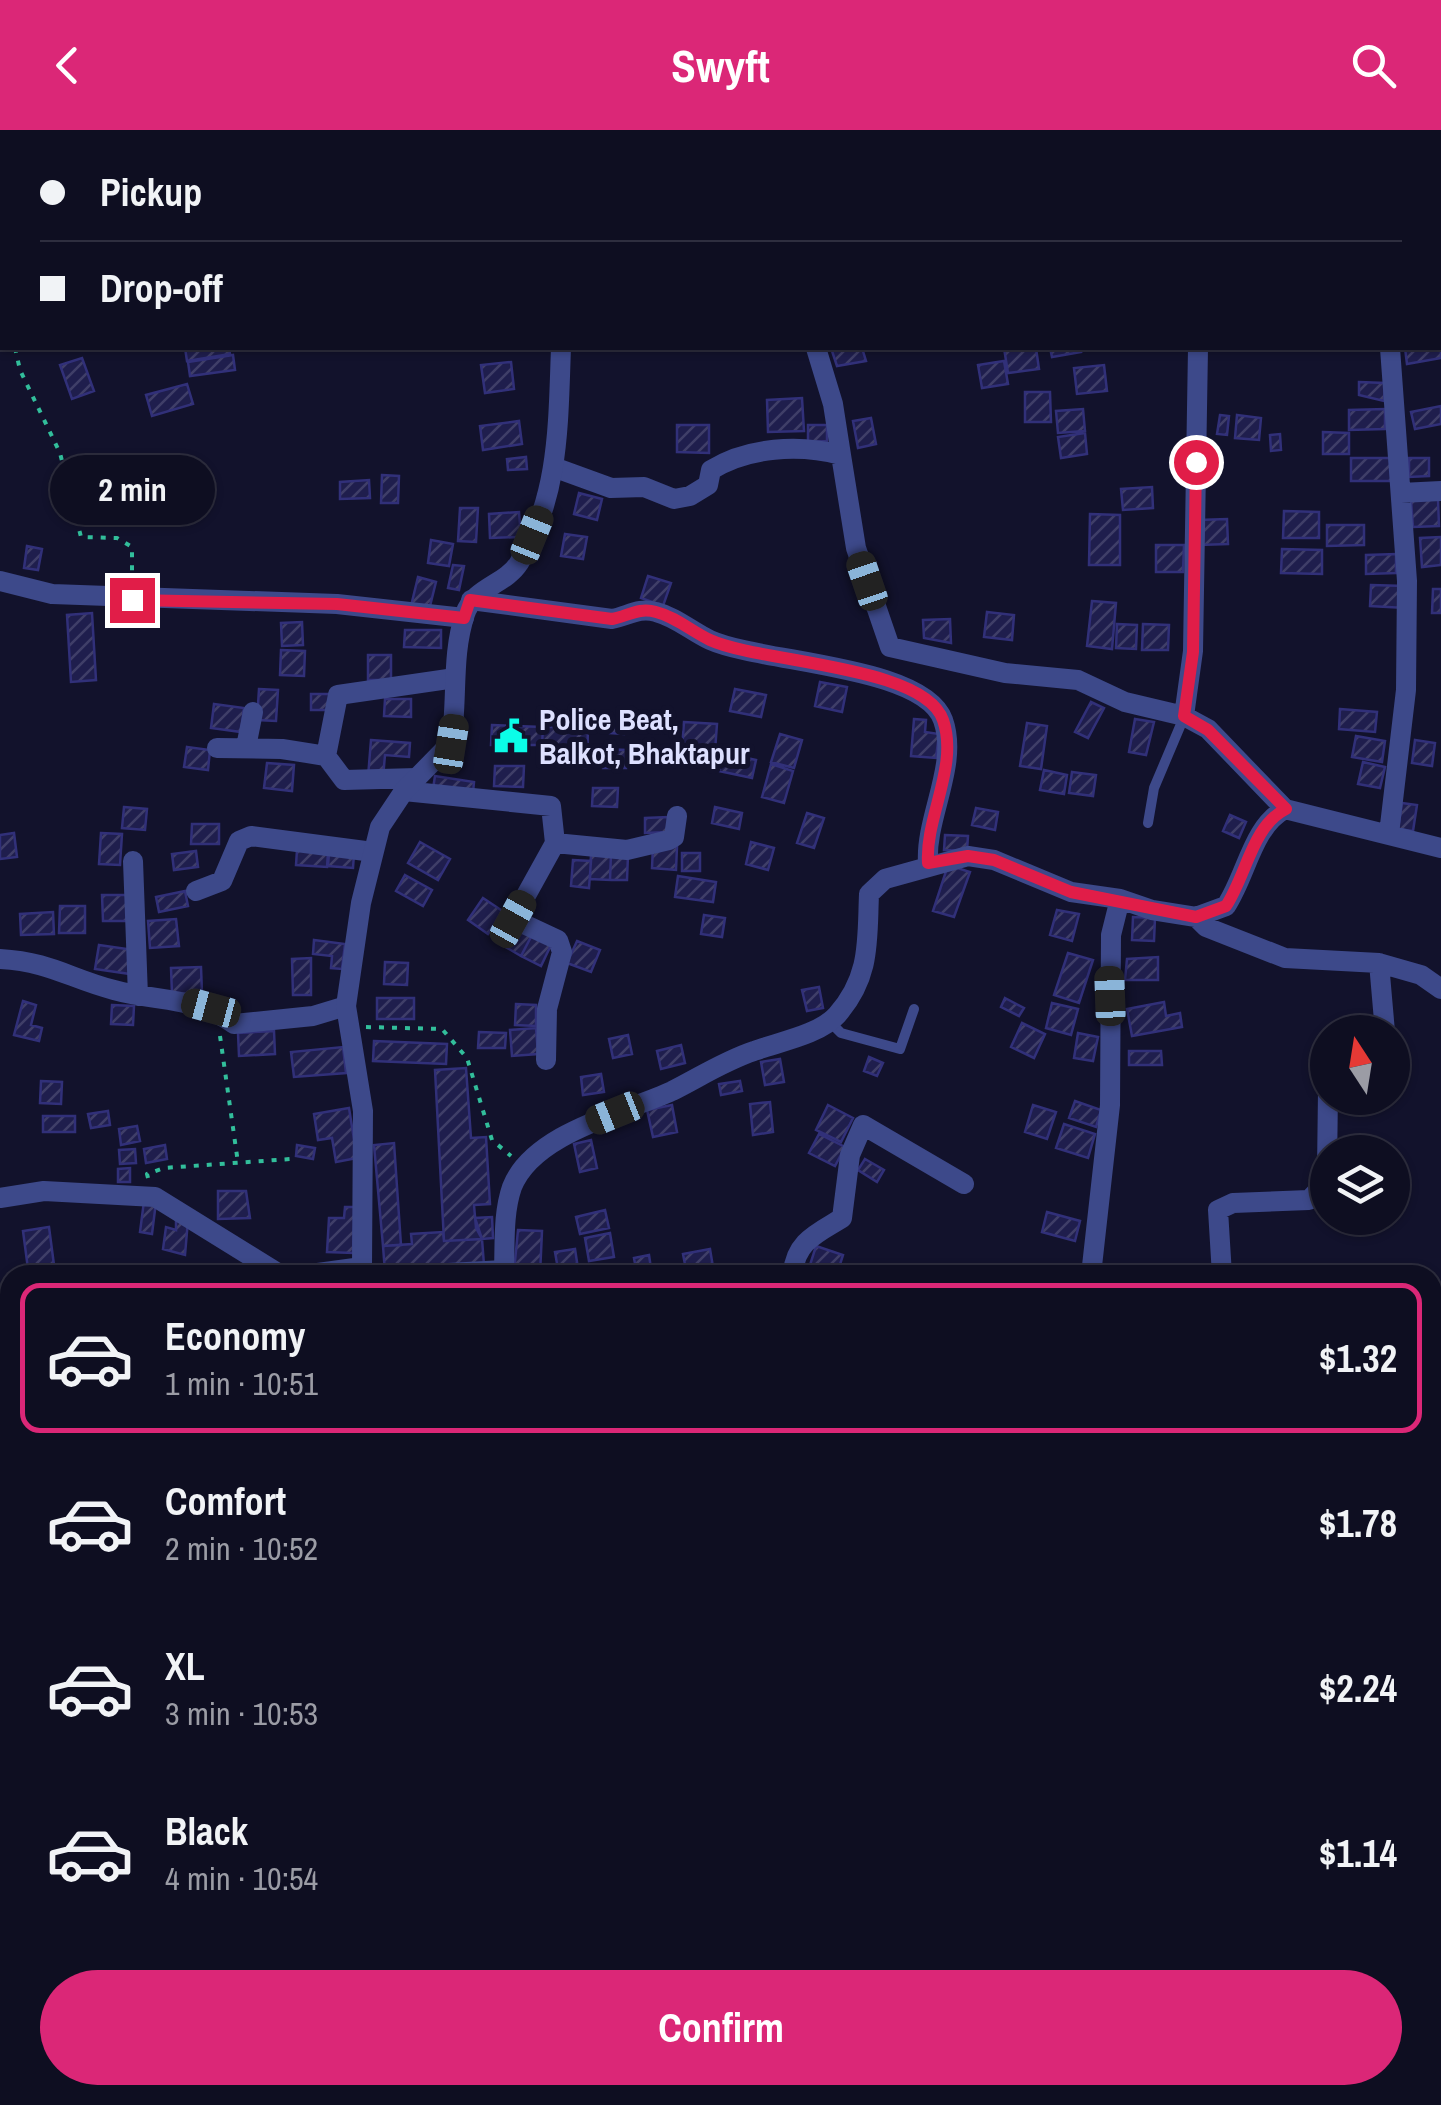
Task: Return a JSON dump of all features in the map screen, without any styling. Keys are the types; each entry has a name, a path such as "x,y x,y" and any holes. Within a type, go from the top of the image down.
{"street":[{"path":"370,1265 363,1111 348,1016 373,852 380,826 410,785 451,744 467,609 518,564 556,468 561,350"},
{"path":"817,350 833,404 856,548 890,648 1005,673 1078,680 1125,702 1184,716 1208,730 1286,809 1441,848"},
{"path":"1184,716 1193,652 1198,350"},
{"path":"1390,350 1407,581 1406,690 1390,834"},
{"path":"556,468 612,488 644,487 659,497 674,498 690,496 708,485 711,470 732,457 788,449 841,455"},
{"path":"1401,493 1441,492"},
{"path":"0,581 52,594 132,600 467,609 612,619 634,611 656,612 710,640 917,692 942,718 946,736 927,839 928,863"},
{"path":"326,756 338,695 456,678"},
{"path":"246,747 252,712"},
{"path":"216,748 246,747 326,756 344,780 410,785 551,806 555,844 513,919 558,940 562,952 547,1009 546,1060"},
{"path":"504,1265 505,1224 513,1185 536,1155 586,1125 674,1090 715,1064 830,1021 868,960 869,894 874,884 928,863 968,856 994,860 1062,889 1196,917 1226,906 1251,860 1260,828 1286,809"},
{"path":"555,844 627,850 674,837 677,816"},
{"path":"196,891 222,881 239,841 250,836 373,852"},
{"path":"133,862 138,996"},
{"path":"1092,1265 1110,1105 1111,935 1120,899"},
{"path":"1196,917 1206,928 1285,958 1379,963 1421,974 1441,989"},
{"path":"0,959 35,961 90,984 138,996 180,999 216,1011 234,1024 348,1016"},
{"path":"1379,963 1384,1015"},
{"path":"1221,1265 1218,1210 1233,1203 1309,1200 1324,1184 1327,1115"},
{"path":"797,1265 807,1238 822,1224 842,1218 850,1155 863,1125 964,1184"},
{"path":"0,1198 44,1192 155,1196 265,1265"}],"lane":[{"path":"1148,822 1154,788 1184,716"},
{"path":"830,1021 841,1033 900,1049 914,1009"}],"path":[{"path":"16,350 20,370 60,453 81,537 117,538 132,547 132,600"},
{"path":"216,1011 238,1163"},
{"path":"348,1016 442,1029 466,1058 492,1140 510,1156 536,1155"},
{"path":"155,1196 147,1174 164,1168 290,1159"}],"building":[{"path":"185,350 229,350 230,354 187,361"},
{"path":"832,350 863,350 866,361 837,366"},
{"path":"1004,350 1036,350 1039,369 1008,373"},
{"path":"1050,350 1081,352 1052,357"},
{"path":"1405,350 1441,350 1441,358 1407,364"},
{"path":"233,355 235,370 190,376 188,362"},
{"path":"82,358 94,391 72,399 60,365"},
{"path":"1004,361 1008,384 982,388 978,365"},
{"path":"511,362 514,389 485,393 481,365"},
{"path":"1104,365 1107,391 1077,394 1074,368"},
{"path":"1359,382 1385,383 1384,401 1359,395"},
{"path":"187,384 193,404 152,416 146,395"},
{"path":"1025,392 1050,392 1051,422 1025,422"},
{"path":"802,398 804,431 768,432 767,400"},
{"path":"1441,406 1441,424 1415,429 1411,412"},
{"path":"1083,409 1085,431 1058,433 1056,411"},
{"path":"1385,409 1385,429 1349,430 1349,410"},
{"path":"1220,415 1229,416 1227,435 1217,434"},
{"path":"1237,415 1261,418 1259,440 1235,438"},
{"path":"871,418 876,444 858,448 853,421"},
{"path":"519,421 522,444 483,450 480,426"},
{"path":"677,425 709,425 709,453 677,452"},
{"path":"808,425 827,425 827,441 808,442"},
{"path":"1323,432 1349,433 1349,454 1323,454"},
{"path":"1085,433 1087,454 1061,458 1058,437"},
{"path":"1280,434 1281,450 1271,451 1270,435"},
{"path":"526,457 527,469 508,470 507,459"},
{"path":"1351,458 1393,458 1393,481 1351,481"},
{"path":"1409,458 1429,458 1429,476 1409,477"},
{"path":"382,475 399,476 398,503 381,503"},
{"path":"369,480 370,498 340,499 340,482"},
{"path":"1152,487 1153,508 1123,510 1121,489"},
{"path":"579,493 602,499 597,520 574,514"},
{"path":"1438,498 1439,526 1413,527 1411,500"},
{"path":"460,508 478,508 476,542 458,541"},
{"path":"1284,511 1319,512 1319,538 1283,538"},
{"path":"519,512 521,537 490,538 489,514"},
{"path":"1090,514 1120,515 1120,565 1089,565"},
{"path":"1227,519 1228,544 1199,545 1198,520"},
{"path":"1327,525 1364,525 1364,545 1327,546"},
{"path":"565,534 587,537 583,559 561,556"},
{"path":"1441,537 1441,565 1422,567 1420,538"},
{"path":"431,540 453,544 449,566 428,563"},
{"path":"1156,545 1184,545 1183,572 1156,572"},
{"path":"27,546 42,549 38,570 24,568"},
{"path":"1282,549 1322,550 1322,574 1281,573"},
{"path":"1396,554 1396,573 1366,574 1366,555"},
{"path":"453,565 464,566 459,590 448,588"},
{"path":"648,576 671,583 663,606 641,598"},
{"path":"418,577 436,582 429,610 411,606"},
{"path":"1371,585 1405,586 1405,608 1370,606"},
{"path":"1433,589 1441,589 1441,613 1432,613"},
{"path":"1092,601 1116,603 1112,649 1087,646"},
{"path":"987,612 1014,615 1012,640 984,637"},
{"path":"92,613 96,680 71,682 67,615"},
{"path":"950,619 951,643 924,638 923,620"},
{"path":"302,622 303,645 282,646 281,623"},
{"path":"1117,624 1137,625 1136,649 1116,648"},
{"path":"1143,624 1169,625 1168,650 1142,650"},
{"path":"405,630 441,630 441,648 404,647"},
{"path":"281,650 305,651 304,676 280,675"},
{"path":"368,655 391,655 391,680 368,680"},
{"path":"820,682 847,687 842,712 815,706"},
{"path":"259,689 278,690 276,721 257,720"},
{"path":"735,689 766,695 761,717 730,711"},
{"path":"311,694 330,694 330,710 311,710"},
{"path":"385,699 411,699 411,717 384,716"},
{"path":"1091,702 1104,708 1088,738 1075,732"},
{"path":"214,704 244,708 241,732 211,728"},
{"path":"1340,709 1377,712 1375,732 1339,729"},
{"path":"914,719 926,720 925,732 939,734 936,758 911,756"},
{"path":"1135,719 1154,722 1146,755 1129,752"},
{"path":"611,721 625,722 624,734 610,733"},
{"path":"684,722 717,724 715,751 682,750"},
{"path":"1027,723 1047,726 1041,769 1020,766"},
{"path":"492,725 543,727 542,745 491,745"},
{"path":"543,727 588,727 587,767 576,767 576,752 567,746 542,745"},
{"path":"780,734 802,740 794,768 771,762"},
{"path":"1356,736 1385,741 1382,762 1352,757"},
{"path":"371,740 410,743 409,757 385,755 383,778 368,777"},
{"path":"1415,740 1435,743 1432,766 1412,763"},
{"path":"187,747 210,750 208,770 184,767"},
{"path":"603,749 626,750 626,768 603,768"},
{"path":"724,753 756,760 752,778 719,771"},
{"path":"1363,762 1385,767 1380,788 1358,784"},
{"path":"267,763 294,765 292,791 264,788"},
{"path":"771,764 793,771 784,803 762,797"},
{"path":"495,766 524,766 523,787 494,786"},
{"path":"1044,770 1067,775 1064,794 1040,790"},
{"path":"1072,772 1096,775 1093,796 1069,793"},
{"path":"435,776 474,782 473,793 433,789"},
{"path":"593,788 618,788 617,807 592,806"},
{"path":"1402,803 1417,805 1413,831 1398,829"},
{"path":"124,807 147,809 145,830 122,828"},
{"path":"715,807 742,813 739,829 712,823"},
{"path":"976,808 998,812 995,830 972,825"},
{"path":"807,813 824,818 814,848 797,843"},
{"path":"1230,815 1246,822 1239,838 1223,831"},
{"path":"668,817 668,832 645,833 645,818"},
{"path":"192,824 219,824 219,844 191,844"},
{"path":"14,833 17,857 0,859 0,835"},
{"path":"101,833 122,834 120,865 99,864"},
{"path":"945,835 968,836 967,851 944,850"},
{"path":"420,842 450,859 438,880 408,863"},
{"path":"751,842 774,848 768,870 746,864"},
{"path":"653,845 677,847 676,870 652,868"},
{"path":"297,850 328,852 327,867 296,865"},
{"path":"196,851 198,867 174,870 172,854"},
{"path":"329,853 354,854 353,868 328,866"},
{"path":"682,853 700,853 700,871 682,871"},
{"path":"591,854 611,854 610,880 590,879"},
{"path":"611,854 628,855 627,880 610,880"},
{"path":"573,860 591,861 589,888 571,886"},
{"path":"948,865 970,872 954,917 933,911"},
{"path":"405,875 432,890 423,906 396,891"},
{"path":"678,876 716,882 713,902 675,897"},
{"path":"185,891 188,906 159,912 156,897"},
{"path":"102,895 132,895 132,921 103,921"},
{"path":"483,898 504,912 488,934 468,920"},
{"path":"60,906 85,906 85,933 59,933"},
{"path":"1057,910 1079,914 1072,941 1050,935"},
{"path":"53,912 54,934 21,935 20,914"},
{"path":"704,915 725,918 722,937 701,934"},
{"path":"1133,917 1155,918 1154,941 1132,940"},
{"path":"176,919 179,946 150,948 148,921"},
{"path":"510,922 532,935 521,956 497,942"},
{"path":"532,935 551,945 541,966 521,956"},
{"path":"314,940 345,944 342,969 331,968 332,956 313,954"},
{"path":"577,941 600,950 591,972 567,963"},
{"path":"99,945 134,950 130,974 95,969"},
{"path":"1068,953 1093,960 1079,1003 1054,995"},
{"path":"1158,957 1158,980 1125,980 1127,959"},
{"path":"311,958 311,995 293,995 292,959"},
{"path":"385,962 408,963 407,985 384,984"},
{"path":"201,967 202,993 172,994 171,968"},
{"path":"819,987 823,1008 807,1011 802,990"},
{"path":"377,998 414,998 414,1019 377,1019"},
{"path":"1005,998 1024,1008 1019,1016 1001,1007"},
{"path":"23,1001 36,1005 31,1025 42,1028 39,1041 14,1035"},
{"path":"1164,1002 1166,1016 1180,1013 1182,1027 1132,1036 1127,1009"},
{"path":"1052,1003 1078,1009 1071,1035 1046,1028"},
{"path":"516,1004 536,1005 536,1026 515,1025"},
{"path":"112,1005 134,1006 133,1025 111,1024"},
{"path":"1022,1023 1045,1034 1034,1058 1011,1047"},
{"path":"536,1028 538,1054 512,1056 510,1030"},
{"path":"274,1031 275,1054 239,1056 238,1033"},
{"path":"479,1032 506,1033 505,1048 478,1048"},
{"path":"1078,1033 1098,1037 1093,1061 1074,1058"},
{"path":"628,1035 632,1054 613,1058 609,1039"},
{"path":"374,1041 447,1044 446,1064 373,1061"},
{"path":"681,1045 685,1063 661,1069 657,1051"},
{"path":"343,1047 346,1073 294,1077 291,1052"},
{"path":"1129,1051 1161,1051 1162,1065 1129,1065"},
{"path":"869,1057 883,1063 877,1076 864,1071"},
{"path":"780,1059 784,1082 765,1085 761,1062"},
{"path":"466,1068 471,1138 486,1137 490,1204 474,1205 476,1228 482,1239 444,1241 435,1070"},
{"path":"601,1074 604,1092 583,1095 581,1077"},
{"path":"41,1081 62,1082 61,1104 40,1103"},
{"path":"740,1081 742,1091 721,1095 719,1084"},
{"path":"1075,1101 1101,1110 1096,1127 1069,1118"},
{"path":"770,1102 773,1132 753,1135 750,1104"},
{"path":"672,1105 677,1132 653,1137 647,1110"},
{"path":"828,1105 853,1118 841,1142 816,1130"},
{"path":"1033,1105 1056,1112 1047,1139 1025,1132"},
{"path":"349,1108 357,1158 336,1162 332,1138 318,1140 314,1114"},
{"path":"108,1111 110,1125 91,1128 88,1114"},
{"path":"43,1116 75,1116 75,1132 43,1132"},
{"path":"1064,1124 1095,1134 1088,1158 1056,1148"},
{"path":"137,1126 140,1141 121,1145 119,1129"},
{"path":"819,1134 845,1147 835,1166 809,1153"},
{"path":"591,1140 597,1168 580,1172 574,1144"},
{"path":"394,1143 401,1245 383,1246 374,1145"},
{"path":"165,1145 167,1159 146,1163 144,1149"},
{"path":"297,1145 315,1148 313,1159 296,1156"},
{"path":"135,1149 136,1163 120,1164 119,1150"},
{"path":"865,1159 884,1170 877,1182 858,1170"},
{"path":"130,1168 130,1182 118,1182 118,1169"},
{"path":"218,1191 246,1191 250,1218 218,1219"},
{"path":"144,1201 156,1202 152,1234 140,1232"},
{"path":"345,1207 355,1207 353,1253 327,1252 329,1218 344,1218"},
{"path":"605,1210 609,1228 580,1234 576,1217"},
{"path":"1047,1212 1080,1221 1075,1241 1042,1232"},
{"path":"492,1217 493,1238 482,1239 475,1218"},
{"path":"176,1218 188,1220 185,1255 163,1249 166,1227 176,1230"},
{"path":"49,1227 54,1265 27,1265 23,1231"},
{"path":"518,1230 542,1231 540,1265 515,1265"},
{"path":"443,1232 444,1241 482,1239 484,1265 384,1265 383,1246 412,1244 411,1234"},
{"path":"610,1233 614,1257 589,1261 585,1238"},
{"path":"816,1246 843,1255 840,1265 810,1265"},
{"path":"575,1249 577,1265 557,1265 555,1252"},
{"path":"710,1249 713,1265 685,1265 683,1254"},
{"path":"649,1255 650,1265 635,1265 634,1258"}],"place":[{"name":"Police Beat, Balkot, Bhaktapur","path":"511,736"}],"route":[{"path":"132,600 337,604 464,618 470,600 612,619 643,610 672,618 710,640 891,682 932,702 942,718 946,736 938,799 927,839 928,863 968,856 994,860 1071,892 1097,894 1152,910 1196,917 1226,906 1251,860 1260,828 1286,809 1208,730 1184,716 1193,652 1196,462"}]}
